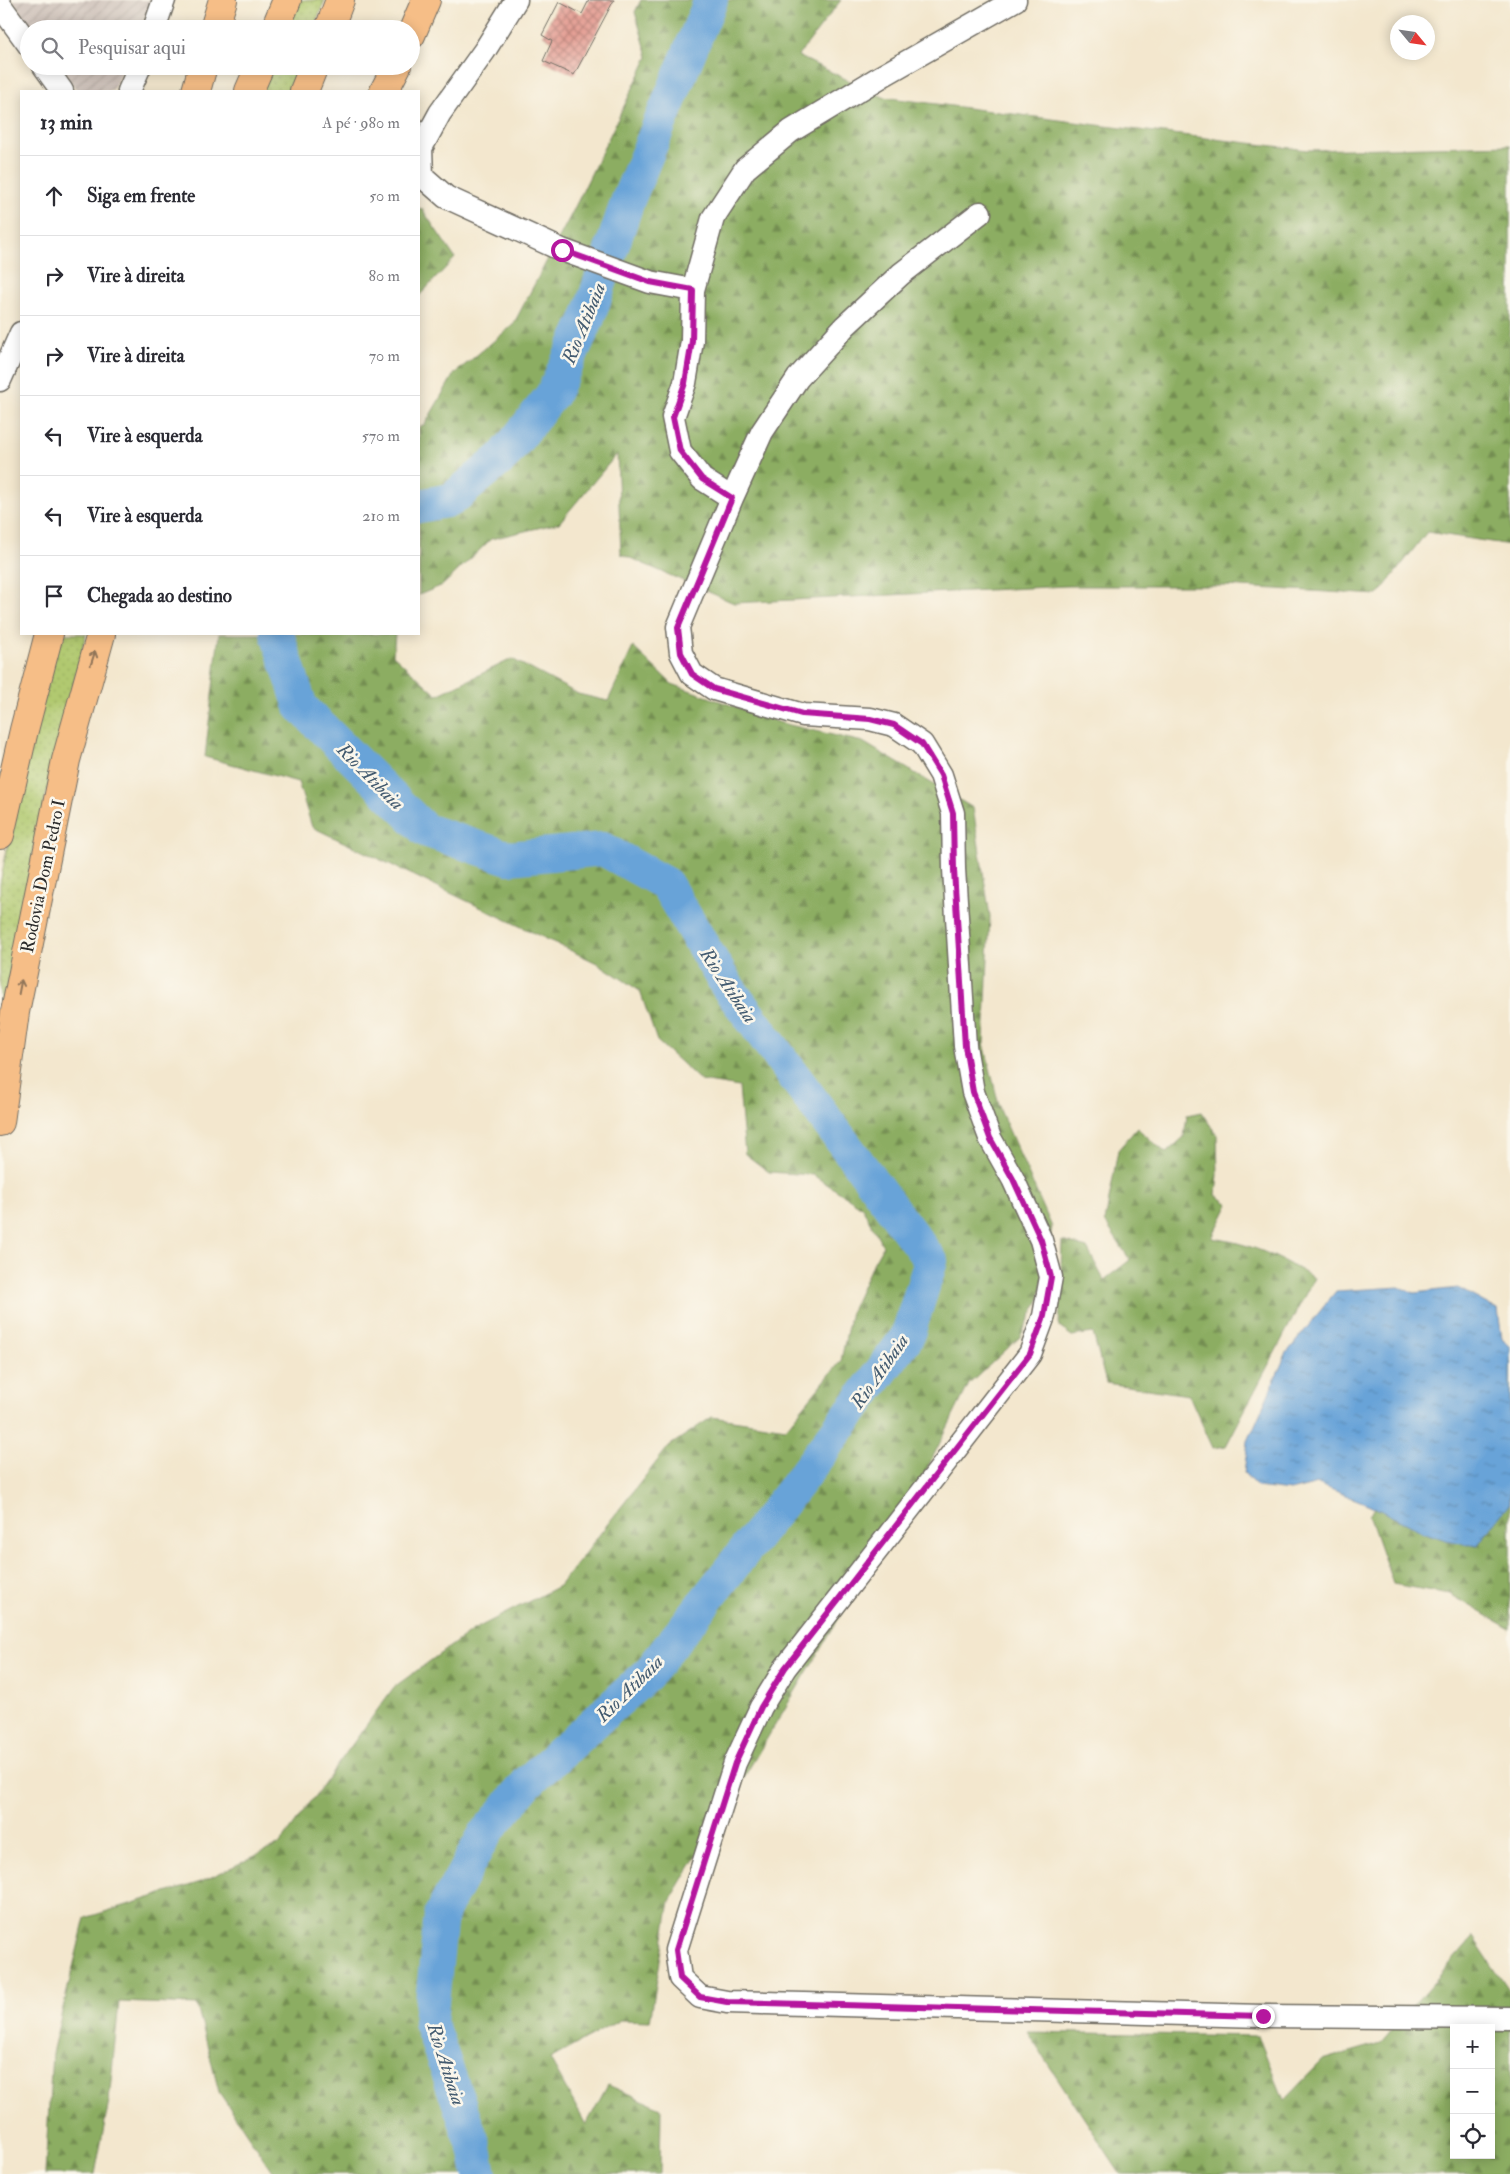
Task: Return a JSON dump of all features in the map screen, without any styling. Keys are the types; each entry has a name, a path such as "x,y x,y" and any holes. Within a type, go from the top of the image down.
{"highway":[{"path":"217,20 223,0"},
{"path":"279,20 287,0"},
{"path":"332,20 340,0"},
{"path":"417,20 426,0"},
{"path":"196,90 200,75"},
{"path":"249,90 256,75"},
{"path":"304,90 310,75"},
{"path":"385,90 392,75"},
{"path":"0,768 32,635"},
{"path":"0,835 24,730 49,635"},
{"name":"Rodovia Dom Pedro I","path":"0,1122 15,1012 66,760 101,635"},
{"path":"46,859 121,635"}],"street":[{"path":"157,20 164,0"},
{"path":"516,0 485,50 440,113 422,148 422,176 446,197 562,250 650,282 693,290"},
{"path":"732,498 702,479 680,451 673,417 685,383 692,341 693,290 713,218 745,169 791,131 882,76 1015,0"},
{"path":"0,5 20,33"},
{"path":"50,75 61,90"},
{"path":"130,90 136,75"},
{"path":"980,214 900,274 845,326 798,378 762,432 732,498 678,628 681,653 692,674 714,689 802,714 870,719 894,725 922,744 941,775 953,813 954,870 965,1046 973,1092 990,1138 1013,1179 1041,1240 1051,1277 1044,1316 1030,1354 791,1660 761,1707 735,1763 676,1950 680,1978 700,1997 727,2002 1243,2016 1510,2018"},
{"path":"0,380 20,335"}],"shaded area":[{"path":"13,0 152,0 144,20 26,20"},
{"path":"66,75 120,75 112,90 76,89"}],"green space":[{"path":"298,0 325,0 317,20 290,20"},
{"path":"641,0 841,0 798,56 883,97 1308,150 1510,145 1510,545 1427,532 1378,595 1224,586 1066,586 734,603 621,554 617,454 559,523 491,539 443,585 420,595 420,426 425,424 454,374 513,325 572,213 648,57 635,12"},
{"path":"267,75 294,75 288,90 260,90"},
{"path":"420,208 422,209 455,258 420,295"},
{"path":"60,635 86,635 38,827 0,1025 0,884 13,818"},
{"path":"219,635 395,635 393,655 437,695 512,659 578,694 608,701 633,647 672,684 781,723 863,742 973,808 990,916 984,1043 1000,1110 1052,1227 1039,1300 1020,1337 969,1384 922,1479 670,1901 650,2021 620,2020 550,2059 586,2125 608,2085 661,2108 660,2174 274,2174 219,2092 197,2005 119,2002 109,2101 95,2174 45,2174 52,2053 85,1918 201,1882 280,1844 394,1687 473,1630 559,1586 669,1446 712,1417 786,1428 841,1361 851,1311 883,1246 862,1207 813,1175 769,1172 745,1154 739,1087 701,1081 657,1041 640,991 599,964 312,827 298,782 205,757"},
{"path":"1201,1112 1217,1135 1218,1175 1216,1195 1229,1204 1212,1238 1241,1244 1265,1252 1314,1278 1226,1446 1213,1448 1189,1395 1106,1383 1093,1333 1072,1336 1059,1327 1062,1241 1087,1248 1104,1280 1130,1260 1105,1222 1118,1150 1137,1128 1166,1153 1184,1137 1187,1115"},
{"path":"1510,1361 1510,1629 1450,1594 1393,1584 1369,1515"},
{"path":"1473,1937 1510,1992 1510,2174 1121,2174 1027,2032 1258,2036 1284,2100 1323,2060 1381,2043"}],"water":[{"path":"1399,1287 1414,1293 1458,1288 1498,1310 1502,1339 1510,1346 1510,1503 1477,1546 1446,1540 1422,1532 1370,1505 1318,1484 1290,1491 1257,1487 1244,1473 1248,1441 1286,1354 1336,1291"}],"building":[{"path":"589,0 614,0 574,75 543,61 552,41 542,35 559,2 582,14"}],"waterway":[{"name":"Rio Atibaia","path":"420,506 451,500 503,457 552,395 588,318 628,200 711,0"},
{"name":"Rio Atibaia","path":"277,635 301,707 425,830 509,858 603,849 666,884 727,986 931,1261 907,1337 797,1484 648,1674 528,1782 485,1834 441,1914 430,2022 475,2148 480,2174"}],"route":[{"path":"562,250 650,282 693,290 692,341 685,383 673,417 680,451 702,479 732,498 678,628 681,653 692,674 714,689 802,714 870,719 894,725 922,744 941,775 953,813 954,870 965,1046 973,1092 990,1138 1013,1179 1041,1240 1051,1277 1044,1316 1030,1354 785,1668 761,1707 735,1763 676,1950 680,1978 700,1997 727,2002 1263,2016"}]}
